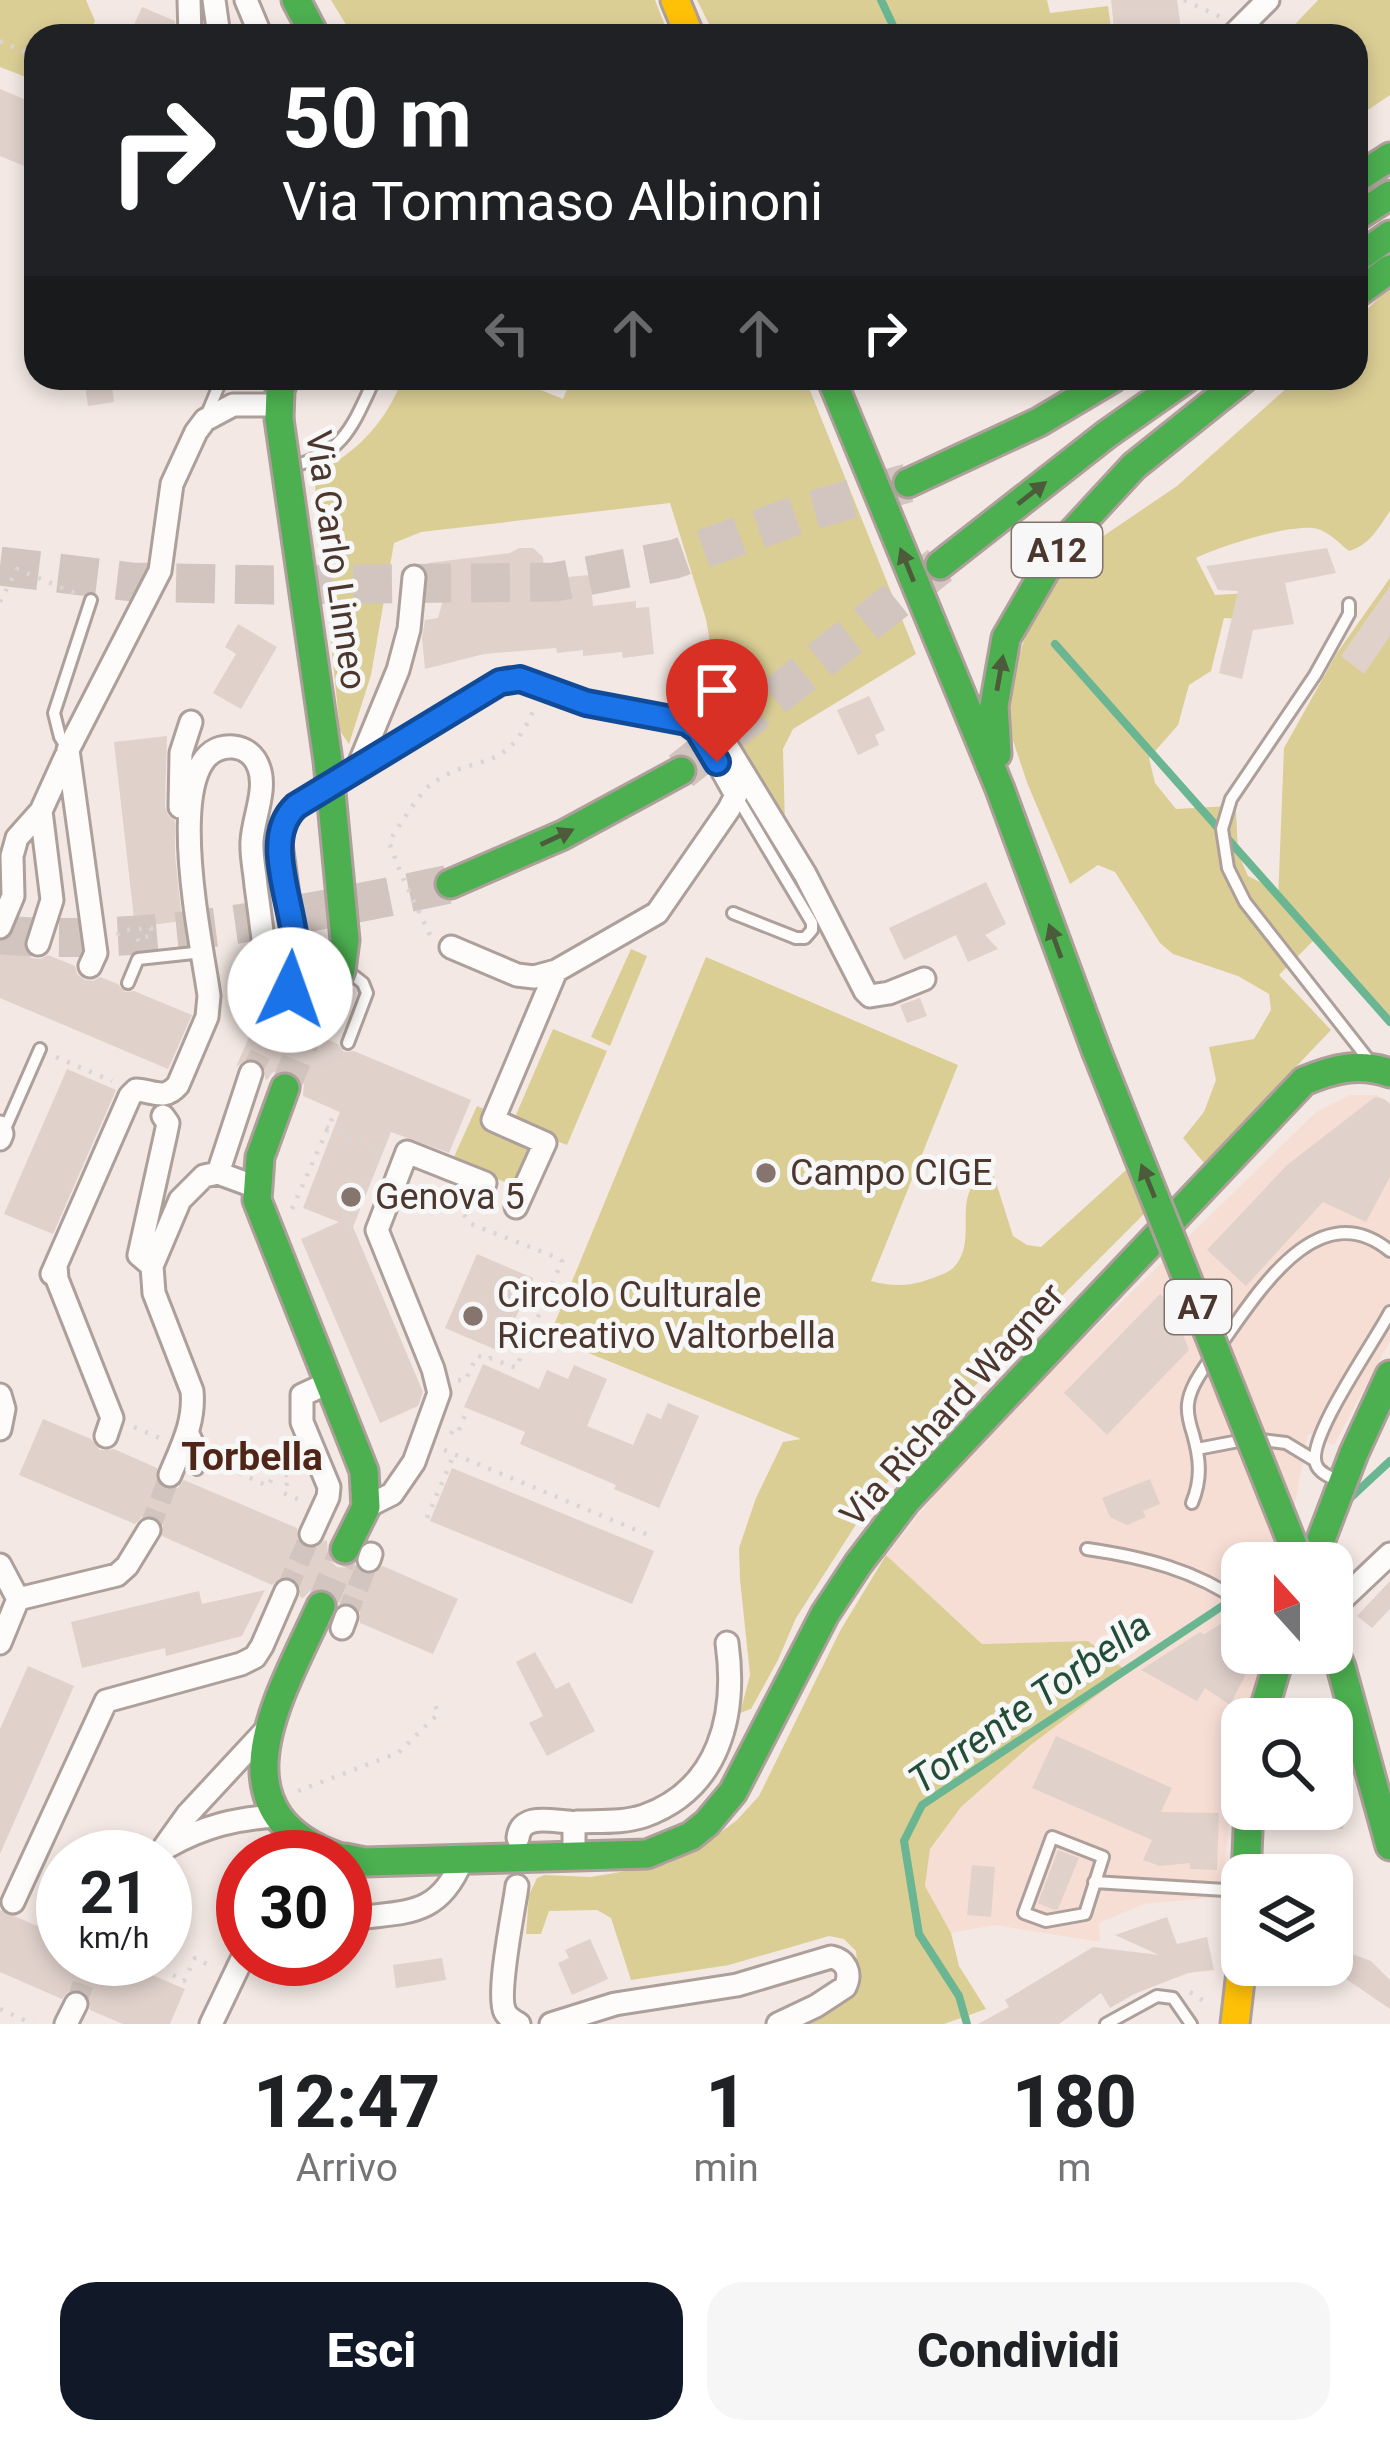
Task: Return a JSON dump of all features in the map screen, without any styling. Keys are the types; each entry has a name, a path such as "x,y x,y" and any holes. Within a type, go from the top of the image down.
{"main road":[{"name":"A7","path":"836,390 1000,790 1096,1050 1292,1542"},
{"path":"908,483 1039,422 1093,390"},
{"name":"A12","path":"940,566 1169,390"},
{"name":"A12","path":"1000,790 994,706 1006,638 1059,547 1134,466 1229,390"},
{"name":"Via Carlo Linneo","path":"280,400 285,468 328,761 345,940 341,970 308,992 308,1032"},
{"path":"449,884 563,835 681,771"},
{"name":"Via Richard Wagner","path":"372,1862 647,1854 698,1831 735,1794 817,1628 860,1560 906,1501 1304,1081 1350,1066 1382,1069"},
{"path":"285,1088 264,1147 257,1200 364,1471 362,1554"},
{"path":"1320,1542 1390,1375"},
{"path":"275,1809 264,1764 267,1729 337,1617"},
{"path":"1343,1674 1390,1846"},
{"name":"Via Richard Wagner","path":"275,1809 291,1830"},
{"path":"1235,2024 1239,1986"}],"street":[{"path":"1245,24 1268,0"},
{"path":"0,927 13,896 11,856 17,838 41,811 160,571 178,465 205,420 233,405 280,400"},
{"path":"358,768 398,670 409,628 414,577"},
{"path":"308,992 298,969 280,855 283,822 296,806 513,678 586,703 687,722 698,730 736,795 657,914 556,971 533,976 517,975 452,947"},
{"path":"109,1427 54,1270 127,1102 126,1087 160,1096 171,1093 207,1018 203,952 178,789 181,753 191,722"},
{"path":"698,730 719,733 805,874 865,991 878,996 924,979"},
{"path":"188,837 195,775 206,755 216,748 242,748 252,755 261,777 251,845 267,968 271,976 308,992"},
{"path":"68,750 96,953 90,966"},
{"path":"38,944 52,900 41,811"},
{"path":"516,1208 545,1142 494,1120 556,971"},
{"path":"278,1019 308,992"},
{"path":"218,1173 251,1073"},
{"path":"152,1266 139,1255 168,1123 163,1116"},
{"path":"366,1507 392,1494 414,1462 439,1387 377,1231 395,1156 407,1152 485,1183"},
{"path":"170,1474 193,1450 192,1391 154,1293 152,1266 180,1200 205,1176 218,1173 256,1187"},
{"path":"310,1534 328,1486 302,1422 302,1395 328,1383"},
{"path":"0,1395 4,1409 0,1429"},
{"path":"18,1599 117,1575 128,1566 149,1530"},
{"path":"1353,1589 1390,1553"},
{"path":"0,1565 18,1599"},
{"path":"13,1902 106,1700 254,1657 286,1591"},
{"path":"0,1642 18,1599"},
{"path":"518,1838 519,1828 530,1821 574,1824 640,1817 667,1804 701,1774 718,1748 727,1721 728,1643"},
{"path":"176,1830 267,1729"},
{"path":"192,1835 208,1826 275,1809"},
{"path":"574,1824 574,1856"},
{"path":"372,1915 430,1904 447,1889 462,1860"},
{"path":"517,1886 503,2004 505,2013 520,2024"},
{"path":"551,2024 615,2005 736,1985 831,1957 844,1964 848,1972 845,1987 778,2024"},
{"path":"211,2024 228,1986"}],"lane":[{"path":"205,420 217,390"},
{"path":"285,468 314,460 338,446 369,390"},
{"path":"68,750 54,713 91,600"},
{"path":"1349,604 1315,675 1231,799 1222,829 1228,868 1245,902 1382,1069"},
{"path":"733,913 796,938 806,938 812,930 797,894 736,795"},
{"path":"128,983 138,959 203,952"},
{"path":"348,1043 367,993 353,976"},
{"path":"1,1133 40,1049"},
{"path":"1192,1503 1201,1461 1189,1420 1195,1381 1269,1280 1294,1255 1332,1233 1376,1241 1390,1251"},
{"path":"1314,1460 1321,1431 1390,1312"},
{"path":"1197,1449 1242,1440 1286,1443 1314,1460 1339,1490"},
{"path":"1087,1549 1164,1564 1221,1588"},
{"path":"1052,1837 1102,1857 1094,1882 1085,1914 1046,1922 1024,1912 1052,1837"},
{"path":"1094,1882 1221,1891"},
{"path":"1106,2024 1156,1996 1173,1998 1191,2024"}],"path":[{"path":"1184,0 1226,24"},
{"path":"0,602 17,569 91,600"},
{"path":"452,947 432,939 388,842 430,785 494,759 514,745 544,690"},
{"path":"111,947 122,930 151,928 152,937 136,940 152,940 155,955 162,956"},
{"path":"40,1049 126,1087"},
{"path":"274,1247 336,1110"},
{"path":"326,1127 395,1156"},
{"path":"440,1185 471,1224 562,1262 516,1368 477,1356 465,1381"},
{"path":"458,1432 468,1408"},
{"path":"109,1427 193,1450 268,1486 276,1470 290,1477 283,1493 322,1510"},
{"path":"422,1441 653,1537"},
{"path":"427,1518 454,1454"},
{"path":"275,1809 398,1753 438,1714 435,1703"},
{"path":"192,1964 195,1958 216,1969"},
{"path":"0,2009 33,2024"}],"shaded area":[{"path":"0,0 86,0 94,24 24,24 24,76 0,67"},
{"path":"331,0 655,0 664,24 346,24"},
{"path":"697,0 1047,0 1050,13 1108,6 1110,24 709,24"},
{"path":"1318,0 1390,0 1390,95 1368,110 1368,24 1295,24"},
{"path":"1390,287 1390,511 1368,540 1349,551 1326,533 1307,528 1257,537 1196,558 1215,595 1250,593 1241,619 1224,618 1211,671 1189,685 1178,725 1149,758 1155,783 1176,809 1229,806 1236,811 1238,853 1248,876 1278,901 1284,748 1337,653 1390,578 1390,1019 1314,940 1279,975 1331,1030 1204,1163 1183,1138 1204,1112 1216,1080 1209,1047 1254,1039 1271,1010 1269,994 1238,976 1173,954 1160,943 1115,872 1098,865 1070,884 1008,726 1012,676 1028,629 1071,558 1177,486 1285,390 1368,390 1368,308"},
{"path":"397,390 541,390 563,399 567,390 810,390 916,654 793,729 783,749 785,826 722,714 706,619 670,503 421,532 394,543 371,675 349,744 340,731 315,485 320,471 370,433"},
{"path":"631,949 647,956 610,1046 591,1037"},
{"name":"Campo CIGE","path":"706,957 958,1065 871,1281 913,1284 952,1269 965,1244 970,1190 993,1173 1013,1236 1027,1245 1041,1247 1136,1161 1145,1213 902,1463 796,1618 751,1709 740,1713 750,1675 739,1548 783,1442 801,1439 549,1337"},
{"path":"553,1029 607,1051 567,1145 512,1124"},
{"path":"1350,1095 1376,1095 1390,1102 1390,1341 1334,1445 1308,1434 1288,1542 1221,1542 1221,1674 1259,1674 1253,1698 1221,1698 1221,1830 1228,1830 1226,1854 1221,1854 1221,1897 1144,1904 1099,1923 1100,1942 995,1925 951,1933 925,1886 930,1849 960,1807 1032,1745 1088,1641 982,1644 886,1555 945,1482 1061,1361 1317,1111"},
{"path":"477,1106 537,1144 518,1188 453,1159"},
{"path":"886,1555 982,1644 1088,1641 1128,1672 1032,1744 961,1807 930,1849 925,1886 951,1933 959,1966 986,2009 944,2024 804,2024 803,2019 847,1997 859,1985 856,1951 844,1939 829,1936 729,1965 631,1980 611,1918 597,1910 549,1911 541,1934 526,1934 529,1895 537,1878 591,1877 667,1864 701,1847 737,1820 759,1796 840,1631"}],"building":[{"path":"1111,0 1177,0 1180,24 1114,24"},
{"path":"142,7 175,21 175,24 134,24"},
{"path":"0,89 24,99 24,166 0,156"},
{"path":"86,390 112,390 114,402 88,406"},
{"path":"533,548 543,557 544,579 590,575 593,606 636,601 636,608 649,607 654,654 583,656 583,650 557,653 556,648 484,654 425,669 425,620 438,618 443,600 428,563"},
{"path":"1327,548 1336,573 1285,583 1294,624 1253,630 1242,679 1219,673 1238,591 1218,590 1206,566"},
{"path":"1390,586 1390,636 1364,674 1341,656"},
{"path":"238,624 277,647 241,709 213,693 236,654 225,647"},
{"path":"869,696 885,730 875,735 879,745 858,755 837,710"},
{"path":"167,736 165,807 175,821 182,921 135,927 114,742"},
{"path":"986,882 1006,924 985,935 998,949 968,962 956,935 904,960 889,928"},
{"path":"10,938 23,944 32,958 48,955 75,966 85,980 100,977 125,992 134,991 192,1015 168,1069 0,998 0,942"},
{"path":"920,998 927,1016 907,1023 900,1005"},
{"path":"260,1012 271,1032 281,1034 289,1028 290,1040 299,1049 316,1050 326,1039 344,1052 354,1051 471,1100 449,1153 391,1132 353,1227 423,1392 418,1406 380,1423 301,1239 339,1222 303,1208 340,1112 303,1096 304,1084 293,1071 281,1069 267,1080 257,1059 236,1067"},
{"path":"67,1069 116,1090 53,1234 4,1214"},
{"path":"1375,1097 1390,1104 1390,1177 1366,1222 1323,1202 1246,1286 1207,1250 1287,1165"},
{"path":"477,1254 533,1278 501,1352 445,1328"},
{"path":"1160,1294 1171,1305 1189,1350 1107,1435 1064,1393"},
{"path":"483,1364 539,1389 547,1370 568,1379 574,1365 607,1379 587,1426 633,1445 647,1413 661,1419 668,1403 699,1416 659,1508 520,1444 525,1432 464,1407"},
{"path":"43,1419 91,1439 100,1450 114,1449 157,1468 157,1483 165,1489 178,1488 184,1480 297,1528 298,1542 306,1548 327,1541 328,1559 337,1567 355,1565 371,1575 383,1566 458,1599 433,1654 360,1623 357,1607 340,1604 328,1588 300,1597 299,1583 293,1578 283,1576 272,1585 162,1536 163,1524 156,1517 143,1516 135,1524 19,1475"},
{"path":"452,1468 654,1551 632,1604 430,1521"},
{"path":"1150,1479 1160,1504 1127,1525 1110,1517 1102,1498"},
{"path":"1390,1581 1390,1609 1372,1628 1357,1616"},
{"path":"265,1590 242,1636 166,1656 165,1648 82,1668 71,1622 199,1591 202,1604"},
{"path":"1221,1624 1221,1674 1246,1674 1234,1698 1221,1699 1205,1688 1197,1701 1141,1670 1200,1632"},
{"path":"535,1652 556,1689 569,1682 595,1731 547,1756 529,1723 543,1716 516,1662"},
{"path":"28,1666 74,1686 0,1854 0,1729"},
{"path":"1056,1736 1172,1788 1161,1812 1219,1813 1217,1870 1190,1869 1190,1863 1160,1866 1143,1860 1152,1840 1032,1788"},
{"path":"1058,1850 1079,1858 1054,1910 1038,1903"},
{"path":"972,1865 995,1867 991,1917 967,1915"},
{"path":"0,1910 36,1925 36,1986 185,1989 170,2024 123,2024 90,2010 89,1997 82,1990 69,1991 62,1999 0,1972"},
{"path":"1167,1917 1177,1944 1207,1937 1214,1970 1188,1973 1110,2008 1101,1993 1059,2024 978,2024 1009,2007 1005,2000 1093,1947 1159,1955 1115,1935"},
{"path":"590,1939 608,1979 572,1995 558,1963 569,1958 565,1950"},
{"path":"1353,1954 1371,1961 1390,1980 1390,2009 1353,1984"},
{"path":"442,1958 446,1980 396,1988 393,1965"}],"waterway":[{"path":"881,0 892,24"},
{"path":"1055,644 1390,1022"},
{"name":"Torrente Torbella","path":"1347,1501 1390,1461"},
{"name":"Torrente Torbella","path":"967,2024 959,1996 919,1934 904,1841 922,1805 1221,1607"}],"tunnel":[{"path":"0,566 132,582 555,582 675,559 809,511 908,483"},
{"path":"681,771 940,565"},
{"path":"0,935 113,936 226,926 450,884"},
{"path":"251,1073 278,1019"},
{"path":"285,1088 308,1032"},
{"path":"149,1530 170,1475"},
{"path":"286,1591 311,1534"},
{"path":"321,1606 345,1549"},
{"path":"346,1617 369,1560"},
{"path":"76,2004 82,1986"}],"traffic: fast":[{"path":"296,0 309,24"},
{"path":"1368,171 1390,157"},
{"path":"1368,209 1390,195"},
{"path":"1368,251 1390,235"},
{"path":"1368,285 1390,269"},
{"path":"279,419 280,390"},
{"path":"836,390 1000,789 1096,1050"},
{"path":"908,483 1039,422 1093,390"},
{"path":"940,565 1170,390"},
{"path":"997,754 994,706 1006,638 1059,547 1134,466 1229,390"},
{"path":"279,419 328,761 345,940 341,970 330,996"},
{"path":"450,884 563,835 681,771"},
{"path":"308,1032 330,996"},
{"path":"1096,1050 1292,1542"},
{"path":"372,1862 647,1854 691,1836 733,1792 825,1614 906,1501 1304,1081 1346,1068 1390,1073"},
{"path":"285,1088 260,1157 257,1200 364,1471 366,1507 345,1549"},
{"path":"1320,1542 1390,1375"},
{"path":"292,1830 274,1810 265,1779 266,1746 289,1674 321,1606"},
{"path":"1267,1698 1275,1674"},
{"path":"1343,1674 1390,1846"},
{"path":"1247,1854 1248,1830"}],"traffic: slow":[{"path":"675,0 685,24"},
{"path":"1235,2024 1239,1986"}],"place":[{"name":"Campo CIGE","path":"766,1173"},
{"name":"Genova 5","path":"351,1197"},
{"name":"Circolo Culturale Ricreativo Valtorbella","path":"473,1316"}],"district":[{"name":"Torbella","path":"252,1457"}],"route":[{"path":"290,990 298,969 280,855 280,836 288,814 500,682 520,679 586,703 687,722 698,730 717,762"}]}
